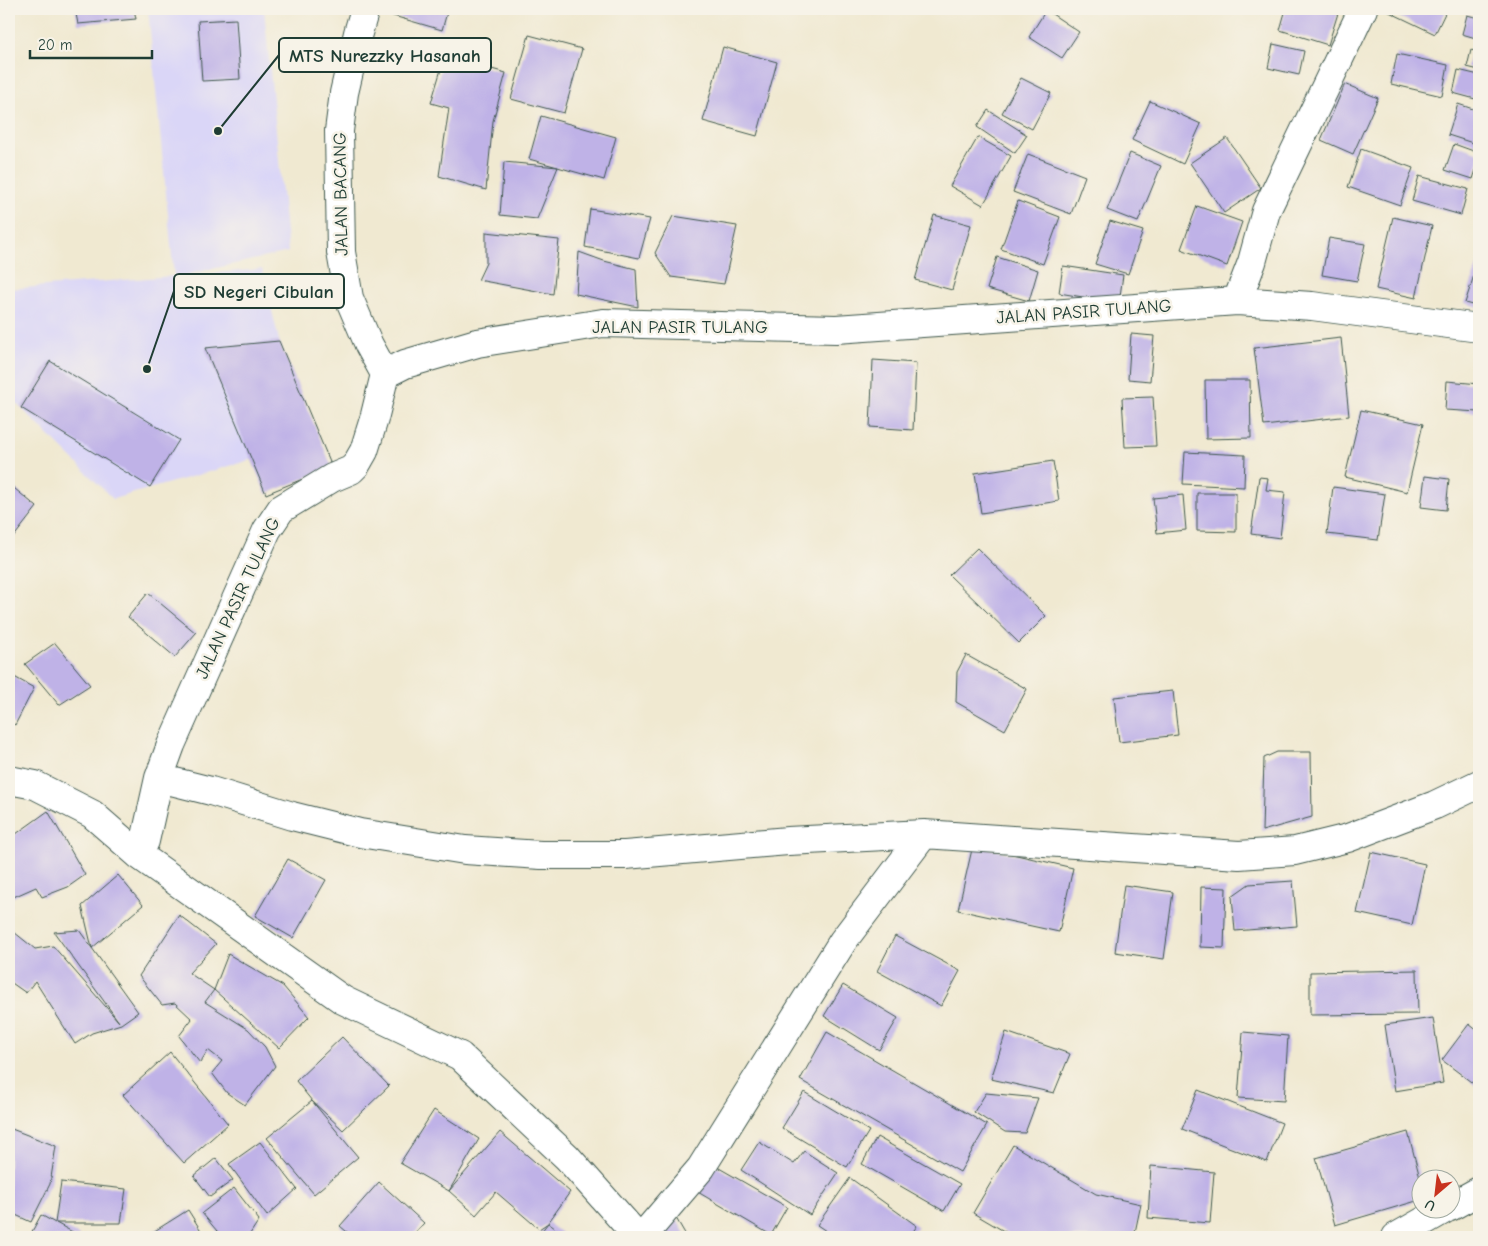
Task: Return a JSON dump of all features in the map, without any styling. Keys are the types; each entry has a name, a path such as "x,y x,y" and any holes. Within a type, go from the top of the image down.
{"street":[{"name":"JALAN BACANG","path":"365,9 346,84 338,131 341,252 349,298 369,345 385,374"},
{"path":"1237,301 1252,262 1266,211 1362,9"},
{"name":"JALAN PASIR TULANG","path":"139,855 145,840 159,778 171,745 267,530 281,509 332,478 352,470 356,466 364,451 372,427 385,374 405,364 477,343 603,323 836,329 1237,301 1312,306 1479,328"},
{"path":"159,778 211,791 292,816 360,833 475,851 541,855 625,855 788,840 924,834 1239,855 1295,851 1348,838 1435,805 1479,784"},
{"path":"9,780 35,785 92,814 139,855 343,1000 460,1056 567,1157 638,1237"},
{"path":"642,1237 701,1168 843,941 924,834"},
{"path":"1460,1202 1479,1191"},
{"path":"1396,1237 1431,1218"}],"shaded area":[{"path":"148,9 264,9 288,252 180,276 262,269 304,445 113,499 9,396 9,289 174,276"}],"building":[{"path":"75,9 134,9 136,19 78,24"},
{"path":"392,9 448,9 442,30 390,15"},
{"path":"1286,9 1339,10 1328,45 1280,30"},
{"path":"1383,9 1447,9 1435,34"},
{"path":"1046,10 1079,32 1062,58 1029,37"},
{"path":"1467,15 1479,18 1479,39 1462,34"},
{"path":"236,19 240,79 202,81 198,21"},
{"path":"529,35 582,49 564,113 511,99"},
{"path":"1273,44 1304,51 1299,75 1268,68"},
{"path":"723,47 777,62 757,136 703,121"},
{"path":"1471,50 1479,52 1479,70 1467,67"},
{"path":"1397,54 1448,65 1442,96 1391,84"},
{"path":"445,56 506,73 493,121 486,190 439,176 449,108 431,103"},
{"path":"1458,70 1479,75 1479,100 1453,93"},
{"path":"1021,78 1051,93 1032,129 1002,113"},
{"path":"1345,84 1378,98 1353,154 1321,140"},
{"path":"1150,101 1201,124 1183,164 1132,140"},
{"path":"1458,104 1479,111 1479,145 1448,135"},
{"path":"988,110 1027,135 1015,153 977,127"},
{"path":"541,116 616,137 604,180 529,159"},
{"path":"978,137 1011,156 983,205 950,186"},
{"path":"1227,138 1261,188 1224,213 1190,163"},
{"path":"1454,144 1479,153 1479,161 1473,179 1445,170"},
{"path":"1361,149 1413,168 1400,205 1348,187"},
{"path":"1130,153 1161,166 1138,222 1107,210"},
{"path":"1028,154 1085,176 1071,214 1013,192"},
{"path":"504,162 558,167 537,219 500,215"},
{"path":"1419,176 1468,189 1461,215 1412,201"},
{"path":"1018,201 1060,217 1043,264 1001,249"},
{"path":"1197,206 1242,222 1227,266 1181,249"},
{"path":"590,209 650,219 639,258 585,247"},
{"path":"934,215 971,225 952,290 915,280"},
{"path":"673,216 737,226 724,284 671,277 655,253"},
{"path":"1393,217 1432,226 1416,298 1376,289"},
{"path":"1110,221 1143,231 1128,274 1095,264"},
{"path":"486,232 559,240 553,294 478,280 486,263"},
{"path":"1329,238 1365,244 1357,281 1322,275"},
{"path":"579,252 636,269 638,307 576,294"},
{"path":"997,257 1038,270 1029,301 987,289"},
{"path":"1479,260 1479,307 1465,303"},
{"path":"1063,266 1123,275 1119,303 1059,293"},
{"path":"1131,334 1154,336 1150,381 1128,379"},
{"path":"1341,338 1349,416 1264,426 1254,348"},
{"path":"279,341 332,467 266,494 205,348"},
{"path":"873,360 916,363 913,430 870,427"},
{"path":"50,361 179,440 150,487 21,408"},
{"path":"1205,380 1250,380 1251,438 1206,439"},
{"path":"1447,381 1479,384 1479,412 1445,410"},
{"path":"1153,397 1156,446 1125,447 1122,398"},
{"path":"1361,410 1423,424 1407,492 1345,477"},
{"path":"1185,452 1245,455 1244,487 1183,484"},
{"path":"1053,461 1059,501 981,513 975,473"},
{"path":"1425,476 1449,479 1446,510 1421,507"},
{"path":"1259,477 1268,478 1266,490 1285,492 1280,538 1251,534"},
{"path":"9,484 37,507 9,543"},
{"path":"1333,487 1385,494 1378,540 1327,534"},
{"path":"1197,493 1236,493 1236,532 1197,531"},
{"path":"1183,495 1186,530 1157,533 1153,498"},
{"path":"977,548 1046,616 1019,643 949,575"},
{"path":"148,593 196,633 175,657 128,617"},
{"path":"55,643 90,685 59,705 25,664"},
{"path":"966,655 1027,689 1005,730 956,702 957,672"},
{"path":"9,674 34,688 15,725 9,721"},
{"path":"1173,691 1178,735 1119,742 1114,697"},
{"path":"1277,752 1311,752 1312,817 1262,831 1264,758"},
{"path":"48,811 85,875 68,887 42,897 36,887 9,899 9,839"},
{"path":"973,845 1073,868 1059,932 958,910"},
{"path":"1371,852 1425,864 1412,925 1357,913"},
{"path":"288,859 326,880 293,938 255,916"},
{"path":"118,875 143,905 92,948 82,906"},
{"path":"1293,881 1297,926 1235,931 1232,896 1249,884"},
{"path":"1124,885 1173,892 1164,959 1115,952"},
{"path":"1201,887 1226,888 1224,948 1200,947"},
{"path":"179,915 216,944 189,973 214,990 205,1002 248,1029 265,1047 275,1066 245,1105 227,1093 212,1073 222,1061 208,1050 200,1063 179,1036 192,1019 175,1003 162,1005 139,976"},
{"path":"9,928 35,949 53,946 119,1022 54,932 79,930 138,1012 121,1024 92,1033 75,1044 35,981 26,993 9,981"},
{"path":"895,936 960,971 941,1006 877,971"},
{"path":"228,954 283,986 309,1017 279,1048 214,990"},
{"path":"1417,970 1418,1014 1310,1015 1310,972"},
{"path":"843,985 898,1018 879,1050 824,1016"},
{"path":"1433,1018 1443,1083 1395,1091 1385,1025"},
{"path":"1469,1024 1479,1032 1479,1088 1442,1060"},
{"path":"827,1032 987,1125 960,1172 800,1080"},
{"path":"1006,1032 1070,1054 1054,1093 991,1079"},
{"path":"1243,1032 1288,1036 1284,1101 1238,1098"},
{"path":"342,1037 389,1086 343,1130 312,1101 296,1081"},
{"path":"170,1052 228,1124 184,1163 123,1095"},
{"path":"1198,1090 1282,1123 1267,1162 1182,1129"},
{"path":"804,1092 869,1131 847,1167 782,1128"},
{"path":"986,1093 1038,1098 1025,1133 1005,1132 974,1112"},
{"path":"312,1101 358,1157 314,1194 267,1138"},
{"path":"434,1110 479,1139 449,1191 400,1163"},
{"path":"9,1128 56,1146 50,1184 31,1222 9,1212"},
{"path":"500,1132 570,1192 548,1223 539,1229 496,1192 476,1215 449,1191"},
{"path":"1408,1132 1417,1168 1410,1168 1410,1203 1335,1225 1316,1158"},
{"path":"877,1137 960,1184 944,1211 862,1164"},
{"path":"260,1142 297,1189 267,1216 229,1164"},
{"path":"759,1142 794,1164 804,1151 838,1173 810,1215 741,1170"},
{"path":"1013,1145 1096,1194 1141,1204 1134,1237 1014,1237 973,1213"},
{"path":"216,1158 233,1180 210,1197 194,1176"},
{"path":"712,1164 787,1207 771,1235 696,1191"},
{"path":"1151,1166 1214,1172 1210,1223 1148,1218"},
{"path":"850,1178 917,1226 909,1237 835,1237 817,1225"},
{"path":"61,1182 126,1189 121,1223 56,1223 79,1237 29,1237 41,1215 55,1223"},
{"path":"379,1182 424,1223 411,1237 353,1237 340,1226"},
{"path":"234,1188 259,1220 248,1237 222,1237 202,1213"},
{"path":"669,1206 687,1237 661,1237"},
{"path":"188,1210 205,1237 145,1237"},
{"path":"548,1223 567,1237 537,1237"}],"place":[{"name":"MTS Nurezzky Hasanah","path":"218,131"},
{"name":"SD Negeri Cibulan","path":"147,369"}]}
